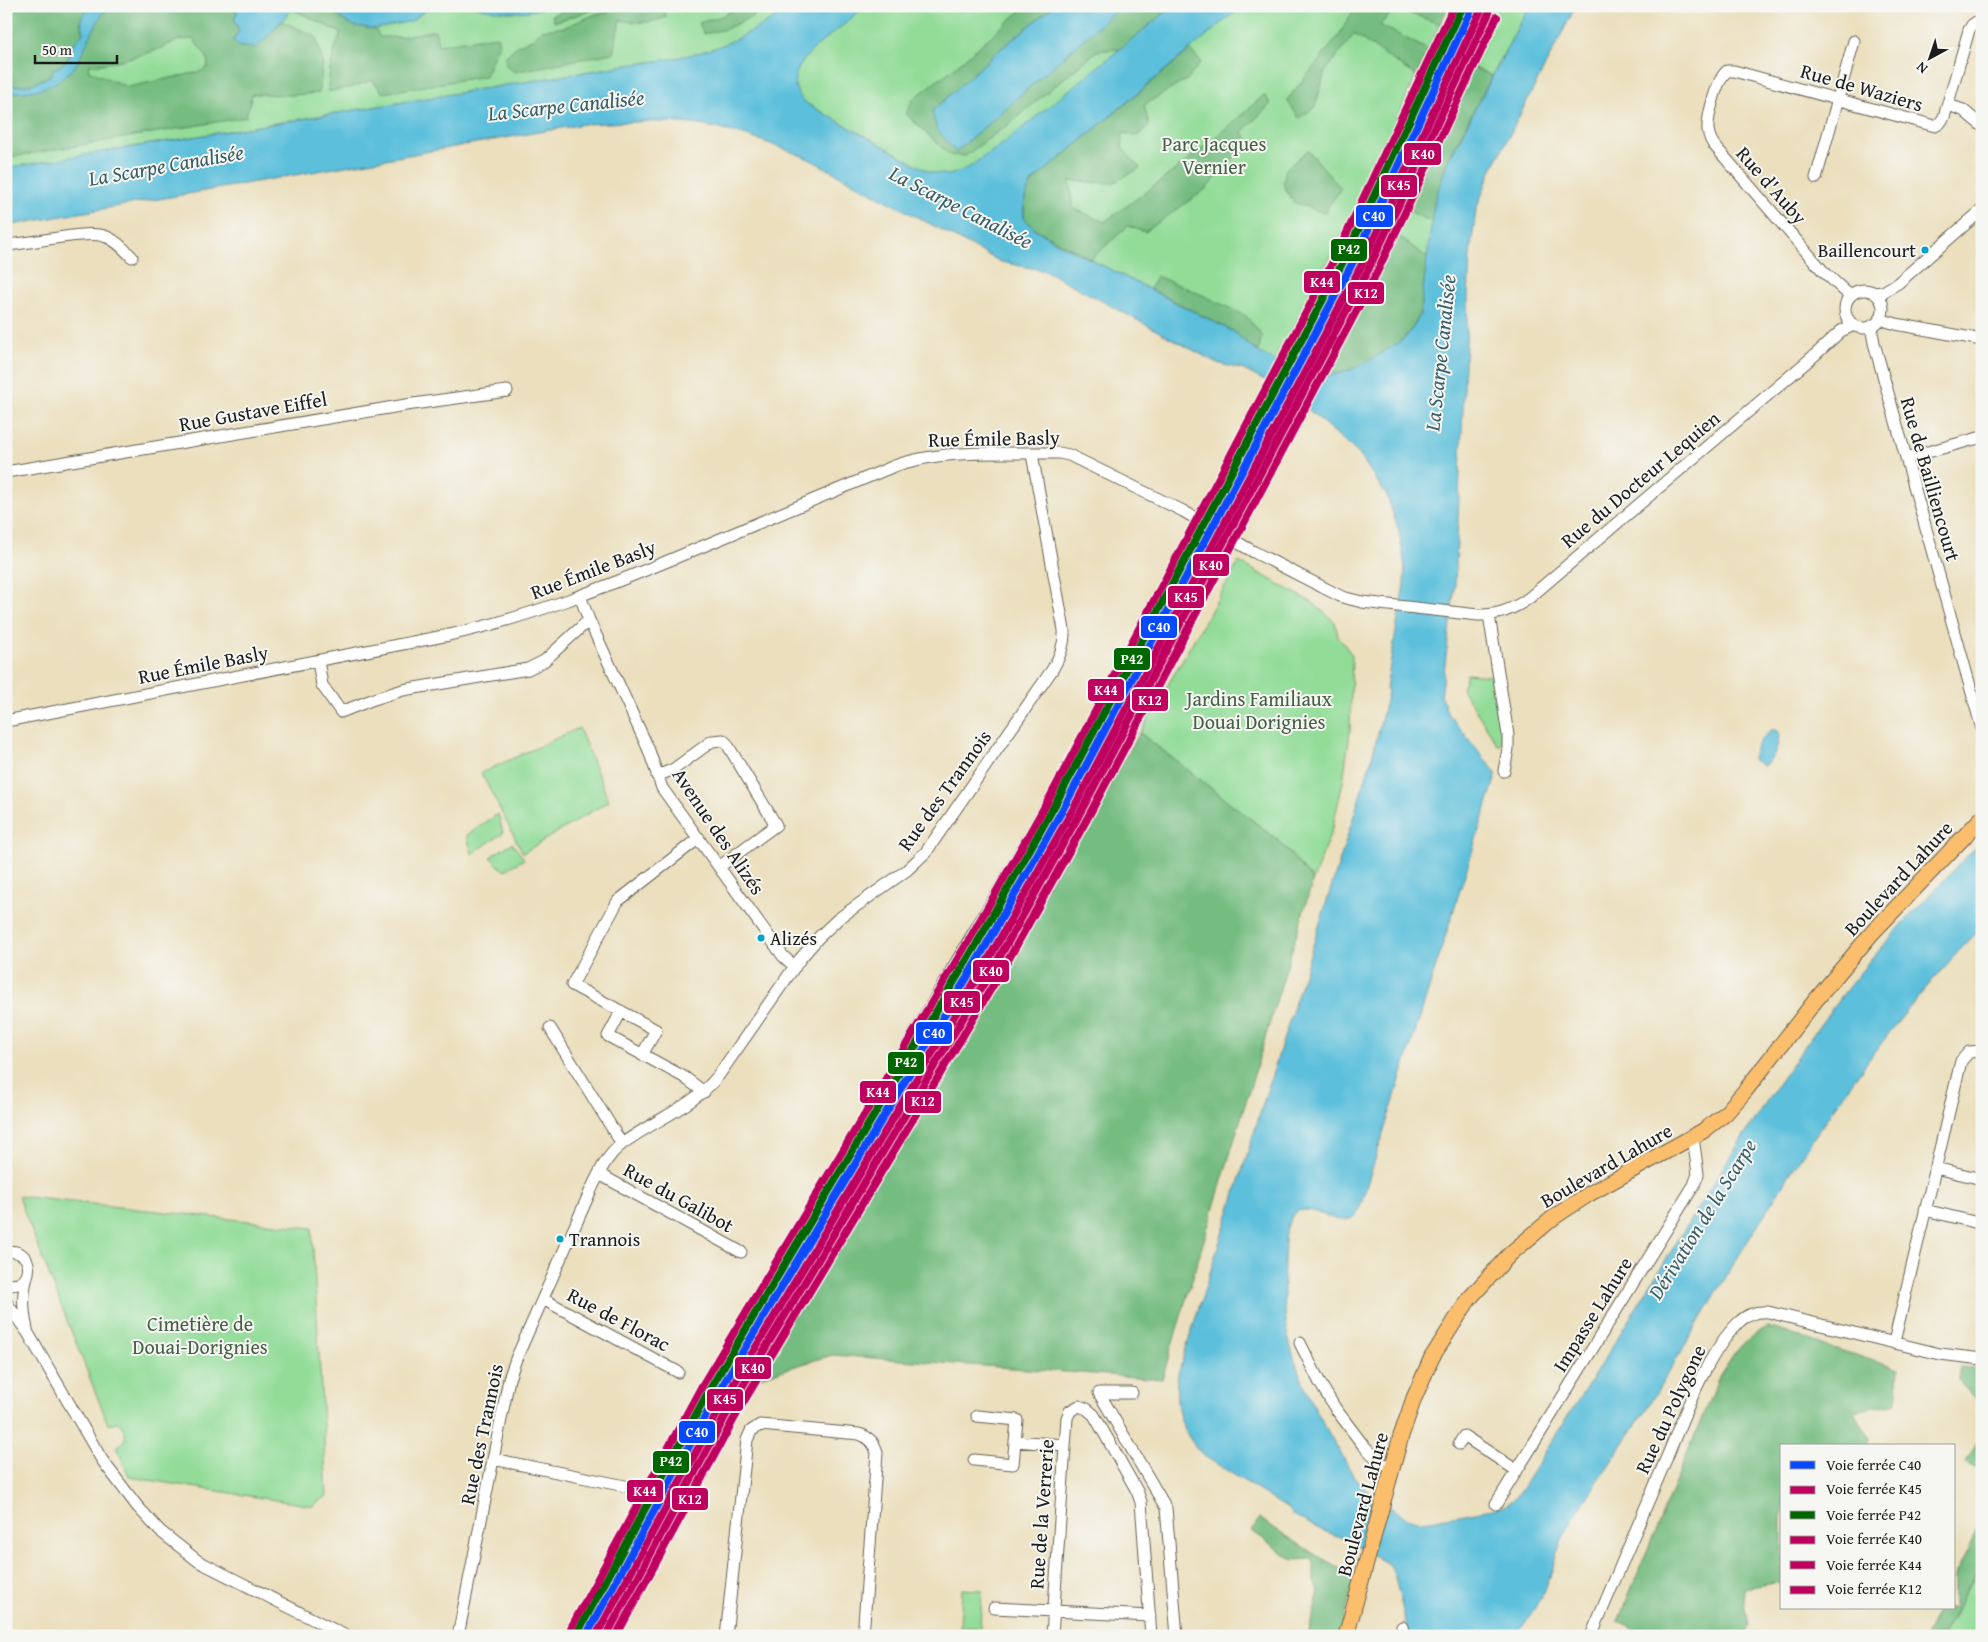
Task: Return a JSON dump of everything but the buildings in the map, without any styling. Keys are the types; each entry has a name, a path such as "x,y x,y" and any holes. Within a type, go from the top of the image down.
{"main road":[{"name":"Boulevard Lahure","path":"1346,1636 1401,1436 1427,1367 1457,1316 1486,1280 1529,1237 1572,1204 1693,1137 1719,1119 1738,1101 1815,1001 1872,933 1982,818"}],"street":[{"path":"1948,105 1969,30 1982,18"},
{"path":"1816,178 1854,41"},
{"name":"Rue de Waziers","path":"1719,81 1727,71 1734,71 1931,126 1938,125 1948,105 1963,110 1982,126"},
{"name":"Rue d'Auby","path":"1719,81 1708,122 1708,131 1714,145 1728,164 1823,272 1850,296"},
{"path":"1979,215 1898,283 1883,292 1874,293 1860,290 1850,296 1845,311 1848,319 1854,325 1865,328 1877,322 1981,340"},
{"path":"6,245 87,235 102,235 116,242 132,257"},
{"path":"1877,322 1883,307 1898,283"},
{"path":"1874,293 1880,299 1883,307"},
{"name":"Rue du Docteur Lequien","path":"1828,341 1845,311"},
{"name":"Rue de Bailliencourt","path":"1877,322 1872,332 1874,343 1982,729"},
{"name":"Rue du Docteur Lequien","path":"1392,604 1489,615 1512,608 1529,598 1811,358 1841,330 1854,325"},
{"name":"Rue Gustave Eiffel","path":"6,472 406,404 507,391"},
{"path":"1906,458 1982,437"},
{"name":"Rue Émile Basly","path":"6,721 476,629 527,615 580,596 911,460 939,455 1059,453 1074,457 1171,506 1334,594 1362,602 1392,604"},
{"name":"Rue des Trannois","path":"458,1636 508,1379 542,1299 599,1174 610,1155 622,1144 704,1092 718,1076 812,945 838,919 907,870 926,852 1060,656 1064,644 1064,630 1032,454"},
{"name":"Avenue des Alizés","path":"580,596 589,620 646,742 662,788 783,956 795,967"},
{"path":"1489,615 1508,735 1508,749 1504,771"},
{"path":"318,661 322,685 341,712 403,690 528,669 544,662 589,620"},
{"path":"657,776 674,769 712,741 723,740 727,744 776,825 719,867"},
{"path":"642,1055 656,1030 572,985 618,901 698,838"},
{"path":"621,1012 608,1036 684,1078 704,1092"},
{"path":"550,1028 622,1144"},
{"path":"1894,1342 1961,1061 1969,1052 1982,1051"},
{"name":"Impasse Lahure","path":"1496,1504 1694,1185 1698,1174 1693,1137"},
{"path":"1935,1168 1982,1179"},
{"name":"Rue du Galibot","path":"599,1174 741,1252"},
{"path":"1926,1210 1982,1224"},
{"path":"6,1252 16,1252 25,1257 29,1266 24,1288 24,1312 28,1334"},
{"path":"6,1284 17,1285 27,1277"},
{"name":"Rue de Florac","path":"542,1299 678,1372"},
{"path":"6,1302 28,1334 91,1443 131,1499 169,1540 188,1555 214,1570 346,1636"},
{"name":"Rue du Polygone","path":"1591,1636 1692,1399 1714,1356 1739,1322 1756,1312 1768,1312 1945,1354 1982,1359"},
{"path":"1300,1343 1320,1384 1341,1416 1363,1445 1381,1463 1392,1466"},
{"path":"1132,1393 1099,1393 1166,1508 1177,1636"},
{"name":"Rue de la Verrerie","path":"1052,1636 1068,1414 1076,1407 1084,1407 1094,1415 1139,1496 1150,1616"},
{"path":"974,1460 1013,1464 1017,1420 977,1416"},
{"path":"726,1636 748,1435 753,1428 760,1425 863,1435 871,1440 877,1450 863,1636"},
{"path":"1459,1444 1464,1436 1516,1470"},
{"path":"1015,1442 1065,1445"},
{"path":"493,1459 635,1488"},
{"path":"994,1608 1150,1616 1151,1636"}],"green space":[{"name":"Parc Jacques Vernier","path":"6,6 1368,6 1355,34 1416,76 1349,220 1275,361 1258,352 1234,332 1056,242 809,105 798,97 694,54 668,60 633,64 6,168"},
{"path":"6,6 86,6 86,12 80,23 83,34 70,47 71,52 66,60 60,66 53,69 52,74 30,84 18,86 6,84"},
{"path":"108,6 234,6 237,13 234,18 239,31 235,36 256,47 282,21 316,37 323,64 319,93 290,95 252,94 246,117 6,158 6,91 15,93 48,86 85,46 99,18","holes":["193,39 207,57 208,67 199,72 128,87 88,70 90,65 133,57 154,51 179,40"]},
{"path":"292,6 329,6 349,22 375,29 380,37 400,37 435,30 438,45 497,36 499,43 485,76 383,93 372,80 353,87 328,92 332,62 341,33 290,8"},
{"path":"580,6 686,6 665,10 666,17 654,21 620,20 613,53 514,72 506,65 505,57 517,46 532,39 541,30 565,27 596,14 608,13 608,8 596,9 554,22 552,15"},
{"path":"739,6 774,6 726,29 704,34 699,23 722,16"},
{"path":"1026,6 1054,6 998,51 956,152 1121,6 1173,6 1121,49 1097,51 1010,123 965,156 950,155 906,114 913,99 954,68"},
{"path":"1356,6 1449,6 1440,24 1396,8 1380,25 1428,50 1416,76 1354,34 1325,72 1315,107 1299,118 1287,100 1338,37"},
{"path":"1487,6 1529,6 1492,76 1462,62"},
{"path":"1396,8 1440,24 1428,50 1379,25"},
{"path":"1190,50 1201,62 1188,79 1144,105 1149,126 1137,136 1123,133 1122,148 1140,168 1113,183 1070,181 1073,208 1104,222 1186,161 1264,95 1271,104 1242,132 1249,141 1207,188 1145,232 1128,226 1091,259 1035,229 1024,218 1024,203 1034,180"},
{"path":"1462,62 1492,76 1447,165 1432,222 1398,203"},
{"path":"1308,150 1341,188 1324,213 1293,202 1283,184 1286,169"},
{"path":"1398,203 1432,222 1428,258 1392,232 1375,232 1386,209"},
{"path":"1375,232 1392,232 1428,258 1422,307 1416,322 1397,344 1366,363 1331,375 1316,377 1302,375"},
{"path":"1156,276 1196,292 1246,316 1262,335 1258,352 1234,332 1150,289"},
{"name":"Jardins Familiaux Douai Dorignies","path":"1239,562 1313,603 1335,622 1338,636 1352,655 1350,731 1343,782 1332,829 1313,880 1279,841 1140,733"},
{"path":"1467,674 1493,676 1503,741 1499,747 1462,689"},
{"path":"579,728 609,801 523,853 481,773"},
{"path":"1140,733 1279,841 1313,880 1162,1379 832,1355 747,1381"},
{"path":"498,814 503,833 472,854 467,835"},
{"path":"512,843 524,859 504,871 490,857"},
{"name":"Cimetière de Douai-Dorignies","path":"18,1196 312,1228 327,1496 313,1506 129,1477 117,1447 125,1438 125,1432 118,1422 108,1424"},
{"path":"1768,1327 1899,1369 1896,1403 1855,1411 1869,1438 1867,1444 1780,1444 1780,1582 1743,1588 1749,1627 1744,1636 1651,1636 1618,1621 1718,1379 1739,1348 1759,1331"},
{"path":"1960,1367 1982,1369 1982,1406 1958,1381"},
{"path":"1982,1435 1982,1471 1965,1463"},
{"path":"1259,1518 1314,1554 1344,1570 1354,1582 1339,1636 1308,1636 1319,1591 1314,1581 1314,1564 1312,1559 1293,1560 1252,1531"},
{"path":"1982,1520 1982,1562 1943,1636 1925,1636 1938,1610 1956,1610 1956,1573"},
{"path":"1982,1562 1982,1636 1943,1636"},
{"path":"962,1589 982,1590 980,1628 960,1627"}],"water":[{"path":"86,6 108,6 95,26 77,63 70,72 54,83 35,90 25,92 6,91 6,84 18,86 36,82 52,74 53,69 65,62 71,52 70,47 83,34 81,17 86,12"},
{"path":"234,6 292,6 287,15 256,48 241,47 233,41 239,31 234,18 237,13"},
{"path":"329,6 432,6 411,21 375,29 355,26 344,21"},
{"path":"474,6 553,6 513,12"},
{"path":"795,6 865,6 811,52 797,72 795,83 799,94 809,105 930,172 949,175 966,169 1001,145 1173,6 1242,6 1034,180 1025,198 1024,218 1035,229 1056,242 1234,332 1258,352 1305,376 1328,376 1345,372 1365,363 1404,339 1416,323 1420,314 1434,203 1446,165 1529,6 1576,6 1491,171 1476,210 1470,255 1455,584 1441,696 1447,712 1496,773 1496,776 1359,1210 1352,1218 1343,1220 1304,1210 1296,1212 1288,1224 1286,1234 1285,1305 1287,1327 1295,1362 1326,1429 1353,1475 1362,1486 1379,1499 1408,1518 1424,1521 1498,1508 1515,1498 1722,1170 1810,1038 1886,942 1982,841 1982,927 1934,978 1890,1032 1808,1146 1733,1265 1650,1403 1568,1528 1544,1592 1517,1636 1409,1636 1394,1573 1388,1564 1348,1540 1321,1530 1291,1514 1288,1509 1204,1456 1184,1429 1178,1408 1178,1374 1371,761 1388,692 1386,689 1404,584 1405,567 1399,531 1387,496 1359,454 1293,396 1244,370 1217,363 1046,271 1001,262 809,159 746,136 696,125 656,122 584,124 6,226 6,168 684,56 710,50 734,40"},
{"path":"1054,6 1121,6 956,152 937,130 932,111 998,51"},
{"path":"1771,730 1776,730 1779,734 1778,744 1771,759 1764,766 1753,760 1753,756 1758,744"}],"railway":[{"path":"569,1636 663,1459 746,1310 997,883 1094,712 1336,257 1455,6"}],"rail line":[{"name":"K44","path":"571,1628 703,1384 969,940 1049,799 1337,254 1454,6"},
{"name":"P42","path":"578,1632 710,1389 976,945 1056,803 1345,258 1463,6"},
{"name":"C40","path":"586,1636 718,1393 984,949 1064,807 1353,262 1473,6"},
{"name":"K45","path":"596,1636 726,1397 992,953 1072,811 1361,266 1481,10"},
{"name":"K40","path":"606,1636 733,1402 999,958 1079,815 1368,270 1489,13"},
{"name":"K12","path":"616,1636 741,1406 1007,962 1087,819 1376,274 1497,17"}],"place":[{"name":"Baillencourt","path":"1925,250"},
{"name":"Alizés","path":"761,938"},
{"name":"Trannois","path":"560,1239"}],"water label":[{"name":"La Scarpe Canalisée","path":"566,105"},
{"name":"La Scarpe Canalisée","path":"166,165"},
{"name":"La Scarpe Canalisée","path":"961,207"},
{"name":"La Scarpe Canalisée","path":"1440,353"},
{"name":"Dérivation de la Scarpe","path":"1702,1219"}]}
